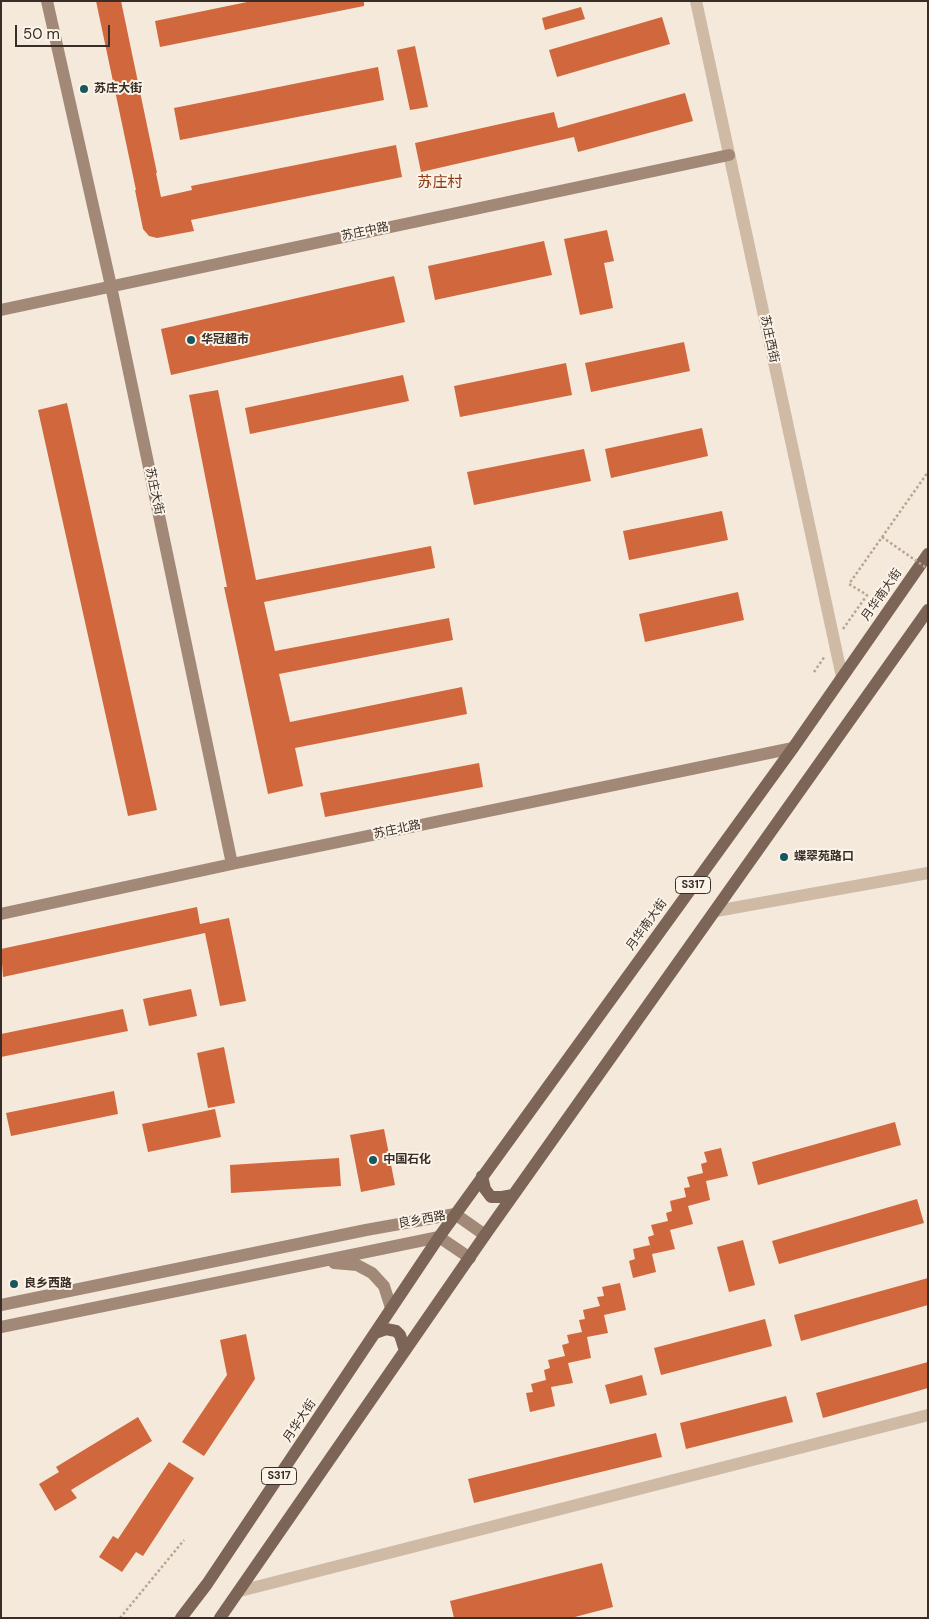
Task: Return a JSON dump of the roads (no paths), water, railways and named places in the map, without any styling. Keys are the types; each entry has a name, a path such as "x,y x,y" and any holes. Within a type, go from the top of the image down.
{"main road":[{"name":"苏庄大街","path":"47,1 112,286 232,864"},
{"name":"苏庄中路","path":"1,310 729,155"},
{"name":"月华南大街","path":"439,1237 793,748 928,554"},
{"name":"S317","path":"220,1618 513,1195 928,610"},
{"name":"苏庄北路","path":"1,914 232,864 793,748"},
{"path":"482,1176 485,1189 491,1197 502,1198 513,1195"},
{"name":"良乡西路","path":"1,1305 366,1230 455,1214 485,1235"},
{"name":"良乡西路","path":"1,1327 439,1237 470,1258"},
{"name":"月华大街","path":"181,1618 207,1584 439,1237"},
{"path":"320,1261 356,1265 372,1273 384,1286 391,1308"},
{"path":"375,1333 386,1330 396,1331 400,1335 406,1350"}],"street":[{"name":"苏庄西街","path":"696,1 842,677"},
{"path":"716,911 928,873"},
{"path":"240,1591 928,1415"}],"place":[{"name":"苏庄大街","path":"84,89"},
{"name":"华冠超市","path":"191,340"},
{"name":"蝶翠苑路口","path":"784,857"},
{"name":"中国石化","path":"373,1160"},
{"name":"良乡西路","path":"14,1284"}],"district":[{"name":"苏庄村","path":"440,183"}]}
